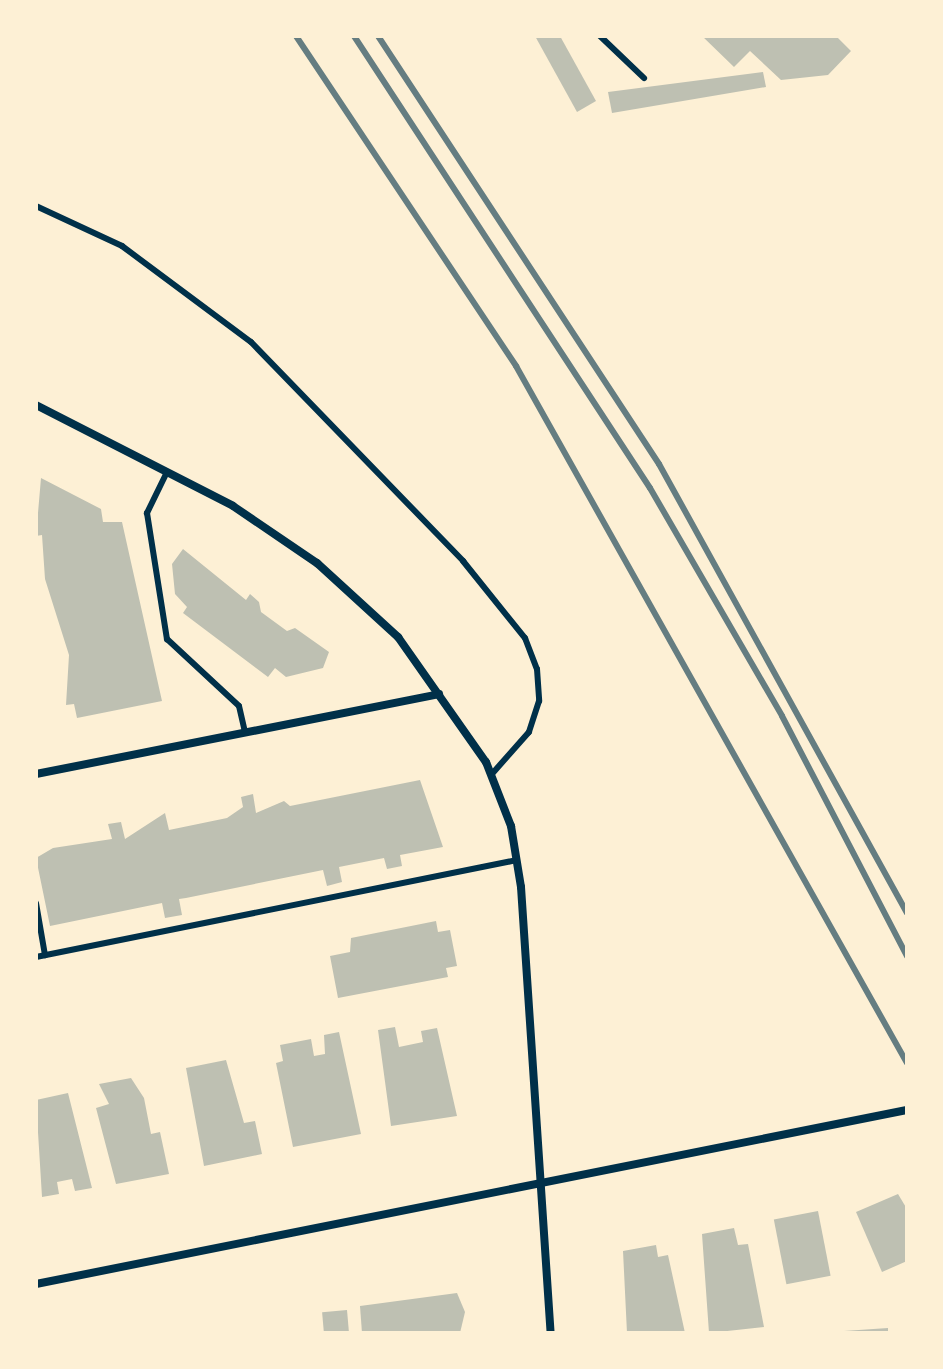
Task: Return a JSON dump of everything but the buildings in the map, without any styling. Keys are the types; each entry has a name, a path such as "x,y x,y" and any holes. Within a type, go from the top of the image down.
{"street":[{"path":"36,405 167,472 317,563 398,637 491,775 516,860 551,1333"},
{"path":"36,760 37,774 439,694"},
{"path":"36,1284 907,1110"}],"lane":[{"path":"600,36 644,78"},
{"path":"36,206 122,246 251,342 345,432 490,594 525,638 539,701 529,732 491,775"},
{"path":"167,472 147,513 167,639 239,706 245,732"},
{"path":"36,957 516,860"},
{"path":"36,903 45,955"}],"railway":[{"path":"296,36 516,366 907,1063"},
{"path":"354,36 650,488 782,716 907,956"},
{"path":"378,36 659,464 907,913"}]}
